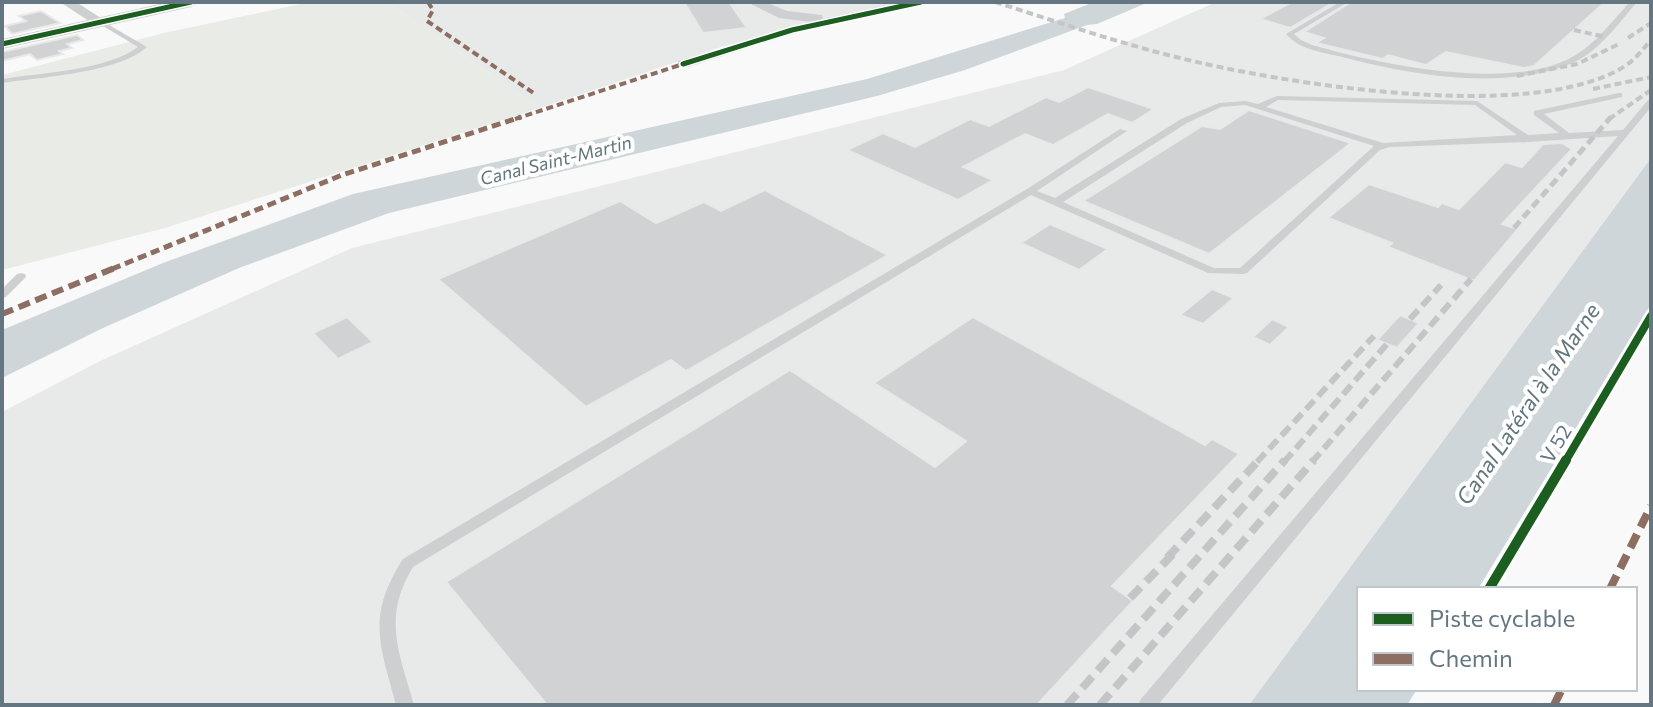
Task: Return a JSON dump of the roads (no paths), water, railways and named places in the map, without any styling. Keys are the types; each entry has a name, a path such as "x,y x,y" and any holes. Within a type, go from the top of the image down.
{"street":[{"path":"67,2 100,22"},
{"path":"2,44 191,2"},
{"path":"754,2 784,15 843,19"},
{"path":"683,64 748,42 921,2"}],"lane":[{"path":"1345,2 1290,34 1309,46 1384,66 1498,73 1543,70 1574,60 1634,2"},
{"path":"2,81 113,61 134,55 143,47 100,22"},
{"path":"1569,137 1537,113 1619,95"},
{"path":"1259,107 1277,98 1477,103 1528,139"},
{"path":"1147,705 1651,102"},
{"path":"1056,202 1184,121 1219,105 1245,103 1383,146 1623,133"},
{"path":"405,705 384,621 391,585 408,563 1030,191 1123,131"},
{"path":"1030,191 1212,271 1243,271 1383,146"},
{"path":"2,295 21,276"}],"water":[{"name":"Canal Saint-Martin","path":"1094,2 1149,2 1097,24 965,70 877,96 389,213 239,268 103,328 2,378 2,330 163,263 353,194 867,79 1065,18 1064,14"},
{"name":"Canal Latéral à la Marne","path":"1651,158 1651,304 1479,587 1357,587 1357,691 1416,691 1407,705 1249,705"}],"railway":[{"path":"995,2 1130,45 1221,67 1339,87 1405,93 1470,96 1531,93 1584,84 1625,66 1651,40"},
{"path":"1628,38 1651,23"},
{"path":"1574,30 1606,37"},
{"path":"1517,76 1577,64 1619,44"},
{"path":"1593,89 1651,77"},
{"path":"1610,119 1651,90"},
{"path":"1514,228 1610,119"},
{"path":"1312,462 1471,279"},
{"path":"1410,319 1441,285"},
{"path":"1257,462 1374,336"},
{"path":"1284,462 1387,344"},
{"path":"1167,558 1259,460"},
{"path":"1067,705 1285,460"},
{"path":"1100,705 1314,460"},
{"path":"1130,598 1174,553"}]}
